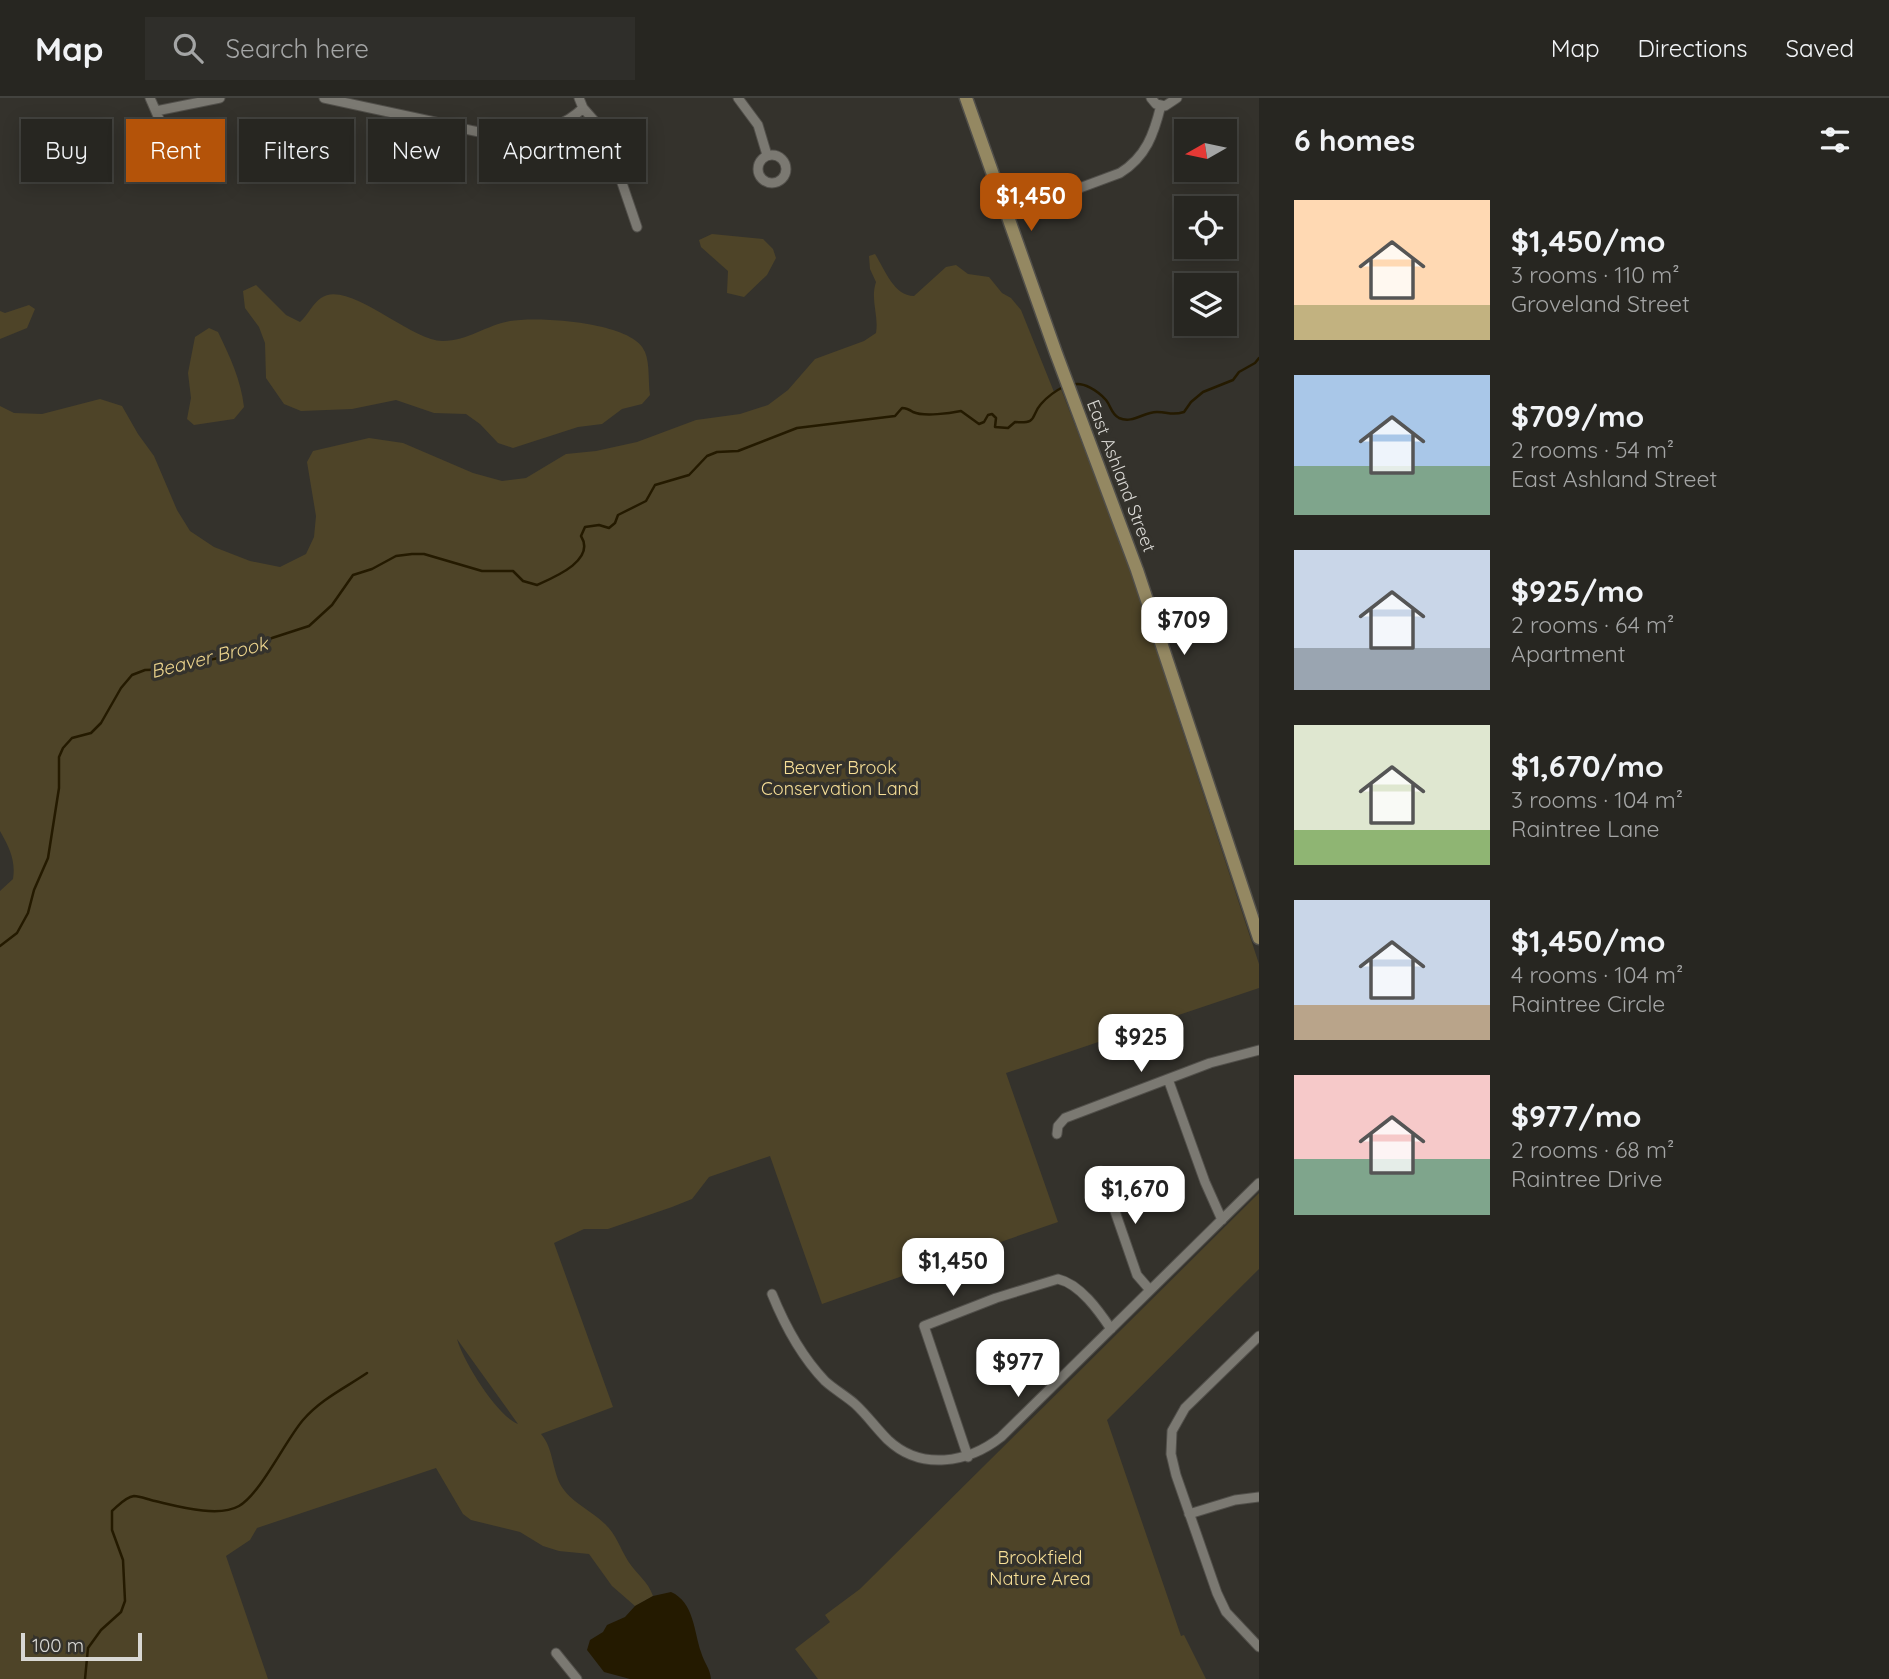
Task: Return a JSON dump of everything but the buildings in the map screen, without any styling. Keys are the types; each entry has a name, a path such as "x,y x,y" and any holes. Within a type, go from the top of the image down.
{"main road":[{"name":"East Ashland Street","path":"966,98 1137,570 1259,939"}],"street":[{"path":"150,98 159,119"},
{"path":"156,111 220,98"},
{"path":"324,98 474,131 505,135 521,135 546,129 567,121 583,108"},
{"path":"579,98 583,108 605,133 637,227"},
{"path":"738,98 758,125 767,155"},
{"path":"1151,98 1161,105 1170,104 1177,98"},
{"path":"1007,215 1120,173 1134,165 1145,151 1154,132 1161,105"},
{"path":"1057,1134 1058,1126 1065,1118 1210,1063 1259,1050"},
{"path":"1168,1079 1205,1182 1222,1220"},
{"path":"1101,1171 1137,1275 1150,1290"},
{"path":"772,1294 788,1332 824,1379 854,1403 889,1440 915,1456 936,1460 968,1457 1001,1437 1259,1183"},
{"path":"968,1457 924,1326 988,1301 1058,1279 1069,1282 1082,1293 1111,1329"},
{"path":"1259,1336 1185,1408 1172,1431 1171,1454 1217,1593 1226,1612 1259,1647"},
{"path":"1189,1514 1235,1500 1259,1497"},
{"path":"556,1653 577,1679"}],"green space":[{"path":"712,234 763,239 773,249 776,258 767,275 744,297 727,293 728,271 701,247 699,240"},
{"name":"Beaver Brook Conservation Land","path":"875,254 891,281 907,295 914,296 946,267 956,265 968,274 989,277 1021,310 1054,392 1061,389 1131,570 1150,630 1179,696 1172,699 1259,964 1259,988 1006,1073 1058,1222 822,1304 770,1156 709,1177 692,1199 608,1229 584,1229 554,1243 613,1407 541,1434 548,1445 557,1478 564,1490 609,1528 628,1561 651,1591 653,1596 635,1606 612,1586 589,1554 559,1551 543,1546 520,1532 471,1520 463,1514 436,1468 257,1528 250,1540 226,1556 268,1679 0,1679 0,891 13,879 14,866 0,831 0,406 14,413 42,414 100,399 122,406 154,456 177,510 190,531 214,547 250,561 280,567 306,554 314,537 316,516 307,462 313,451 369,438 403,443 473,473 502,481 526,478 566,454 637,442 696,420 740,414 768,405 788,390 815,359 864,341 876,333 876,282 870,269 869,256","holes":["457,1339 518,1424 500,1410 482,1387"]},
{"path":"256,285 286,315 300,322 318,300 332,294 347,296 415,332 443,341 510,321 562,321 605,328 624,334 637,342 645,352 650,395 642,404 622,409 602,424 578,427 513,448 498,443 466,414 434,413 396,400 352,409 301,411 284,404 266,378 265,343 259,327 245,308 243,291"},
{"path":"29,305 35,309 27,328 0,339 0,311 5,313"},
{"path":"209,328 218,332 227,350 238,378 244,407 234,419 194,425 187,419 191,398 188,373 195,337"},
{"name":"Brookfield Nature Area","path":"1259,1193 1259,1269 1107,1420 1181,1636 1184,1635 1206,1679 818,1679 795,1649 830,1622 825,1615 860,1589"}],"shaded area":[{"path":"671,1592 679,1597 689,1610 711,1679 630,1679 604,1672 587,1650 590,1640 603,1632 607,1625 625,1617 635,1606 653,1596"}],"waterway":[{"name":"Beaver Brook","path":"1072,385 1081,384 1095,390 1119,418 1133,419 1161,412 1176,414 1184,412 1203,392 1233,380 1239,372 1259,358"},
{"name":"Beaver Brook","path":"0,946 17,933 28,913 34,890 48,858 59,788 59,757 63,748 72,738 91,733 101,723 121,688 132,675 145,670 176,669 232,652 251,650 272,638 309,626 332,605 353,575 372,569 396,556 424,554 482,571 513,571 523,581 537,585 563,572 578,560 583,553 581,536 585,527 599,525 609,528 618,515 646,501 655,485 689,475 707,456 717,452 738,451 797,428 895,416 902,408 924,414 961,411 979,424 992,414 996,418 995,427 1008,428 1015,422 1031,420 1043,401 1065,386"},
{"path":"85,1679 88,1648 101,1630 121,1612 125,1601 123,1560 112,1530 112,1511 134,1496 209,1511 239,1506 256,1490 303,1420 325,1400 367,1373"}]}
